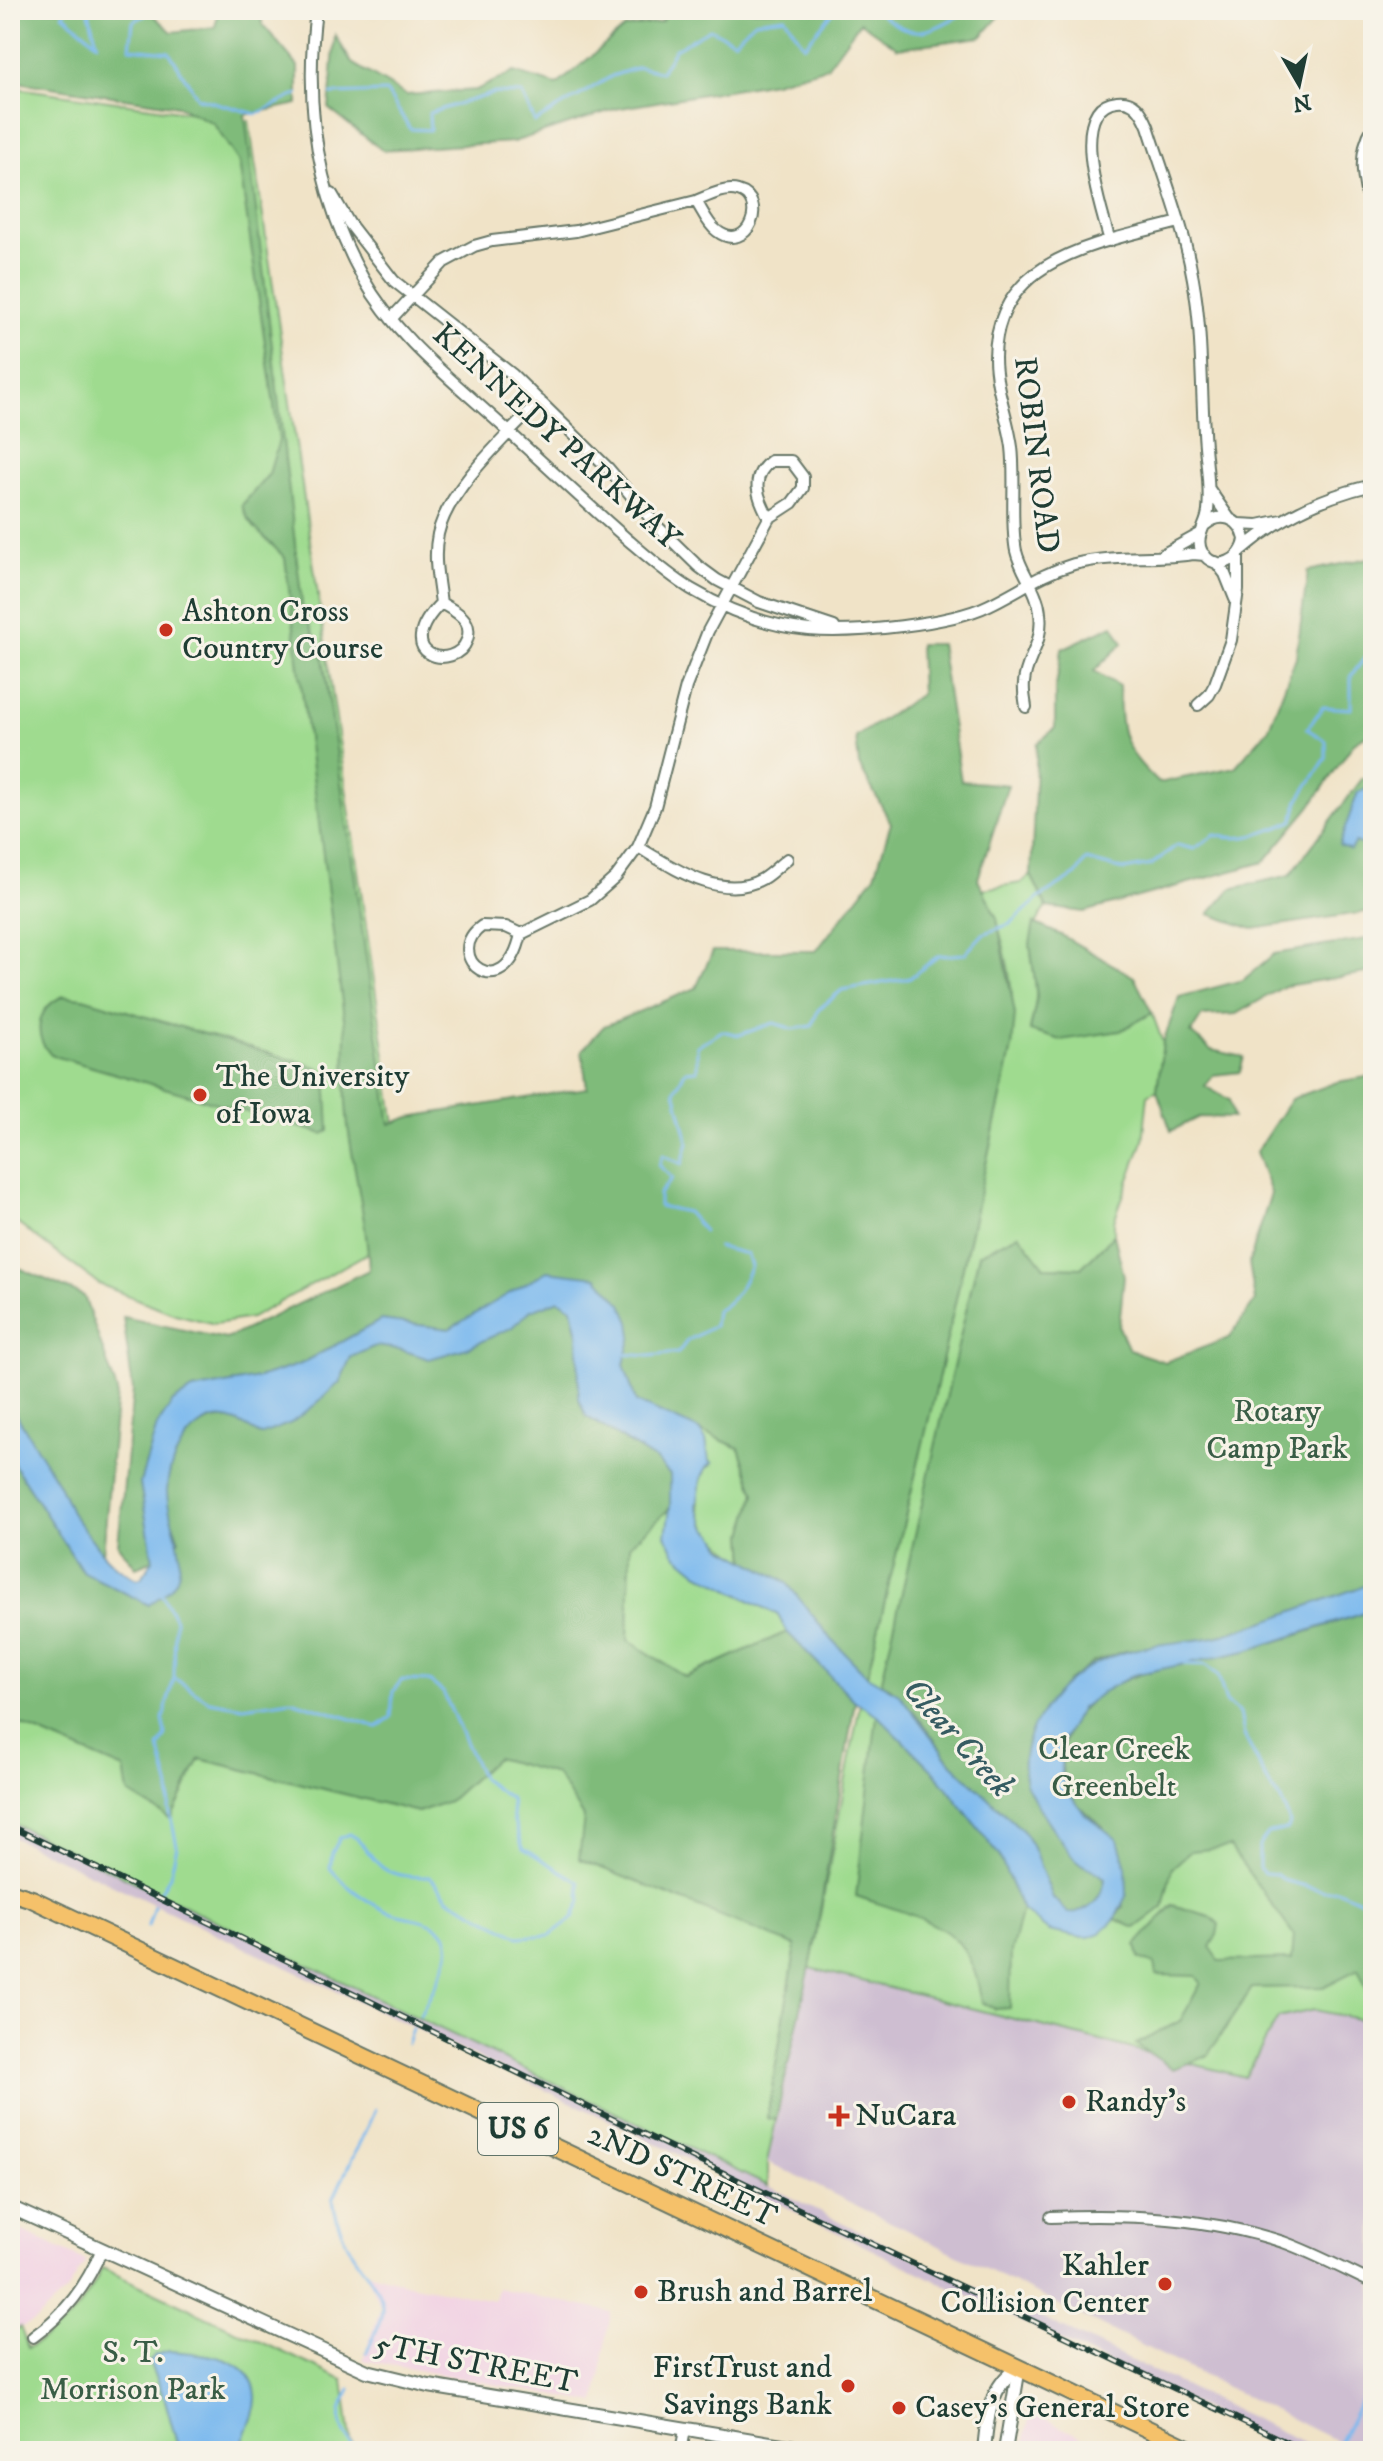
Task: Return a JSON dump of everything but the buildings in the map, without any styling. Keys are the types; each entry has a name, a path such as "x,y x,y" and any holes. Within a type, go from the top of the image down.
{"main road":[{"name":"2ND STREET","path":"12,1890 1194,2451"}],"street":[{"name":"KENNEDY PARKWAY","path":"316,10 310,99 324,179 330,201 364,281 391,319 434,365 571,491 673,577 721,606 750,618 786,627 815,631 890,628 953,618 988,606 1029,581 1072,565 1098,559 1205,555"},
{"path":"1110,241 1091,165 1094,121 1099,109 1120,100 1133,103 1141,111 1188,251 1198,308 1204,451 1209,489 1209,509 1200,546 1225,574 1235,599"},
{"path":"1373,127 1362,160 1362,174 1373,223"},
{"name":"KENNEDY PARKWAY","path":"324,179 370,253 411,296 472,341 540,401 608,468 679,549 730,588 787,613 840,630"},
{"path":"391,319 444,262 474,246 492,241 576,231 728,190 746,195 751,202 753,221 749,229 740,235 722,235 713,229 696,201"},
{"name":"ROBIN ROAD","path":"1026,707 1023,680 1041,633 1040,611 1017,556 1014,538 1015,476 1012,444 998,387 995,358 997,334 1014,296 1042,267 1060,256 1179,222"},
{"path":"441,603 459,614 466,622 468,632 466,643 459,651 441,658 431,655 423,647 420,636 422,624 441,603 436,551 444,515 459,490 540,401"},
{"path":"521,934 506,927 482,926 468,940 471,961 478,969 489,972 503,970 513,962 521,934 590,900 616,877 638,847 655,807 686,687 708,631 769,518 792,503 803,488 803,477 791,461 771,461 758,474 756,487 769,518"},
{"path":"1216,562 1228,563 1282,520 1321,499 1373,485"},
{"path":"1209,489 1229,518 1239,524 1262,525 1282,520"},
{"path":"1202,530 1217,518 1229,518"},
{"path":"1198,705 1215,684 1231,640 1245,539 1239,524"},
{"name":"KENNEDY PARKWAY","path":"1160,556 1202,530"},
{"path":"638,847 693,878 731,885 761,879 787,859"},
{"name":"5TH STREET","path":"10,2207 367,2371 429,2386 819,2451"},
{"path":"1051,2217 1122,2214 1182,2219 1226,2227 1285,2243 1373,2283"},
{"path":"33,2337 70,2306 83,2290 102,2249"},
{"path":"984,2451 995,2391 1001,2381 1019,2367"},
{"path":"1005,2451 1019,2367"},
{"path":"681,2451 685,2430"}],"shaded area":[{"path":"10,1822 1322,2451 1292,2451 895,2261 600,2116 10,1836"},
{"path":"810,1968 1245,2076 1266,1999 1373,2015 1373,2451 1357,2451 768,2162"},
{"path":"10,2225 86,2261 67,2291 35,2321 10,2332"},
{"path":"365,2271 408,2284 494,2300 497,2288 611,2312 596,2403 363,2360 381,2307"},
{"path":"1030,2412 1110,2451 1023,2451"}],"green space":[{"path":"10,10 147,10 172,32 215,27 219,10 259,10 263,25 298,66 298,104 245,115 303,612 322,650 390,1124 410,1117 587,1088 582,1050 604,1026 696,988 713,951 816,951 875,875 891,823 859,765 856,737 921,694 919,644 940,644 961,781 1008,785 978,879 997,918 1015,1014 1012,1047 935,1393 867,1676 833,1641 786,1582 746,1561 744,1535 755,1493 739,1448 636,1402 624,1364 632,1336 597,1277 471,1318 449,1329 381,1320 301,1364 258,1378 193,1390 173,1402 157,1426 140,1483 153,1560 136,1567 118,1545 133,1390 123,1317 226,1339 369,1270 368,1254 348,1127 346,1034 285,558 254,527 242,505 269,474 279,440 239,162 213,123 178,106 10,81"},
{"path":"671,10 1005,10 981,37 898,48 860,22 827,67 774,82 615,109 513,142 382,150 329,109 335,35 352,63 406,95 476,90 514,72 557,85 625,28 661,22"},
{"name":"Ashton Cross Country Course","path":"10,87 249,121 397,1139 400,1235 251,1318 215,1324 175,1314 99,1284 10,1218"},
{"path":"1373,557 1373,731 1354,743 1310,807 1264,862 1084,912 1047,907 1031,875 1037,744 1055,728 1055,692 1062,649 1113,625 1123,643 1094,671 1119,686 1122,729 1130,750 1159,783 1235,767 1268,730 1296,657 1308,571"},
{"path":"1373,773 1373,911 1253,929 1209,914 1231,889 1290,875 1362,779"},
{"name":"Clear Creek Greenbelt","path":"1031,875 1047,907 1039,918 1032,938 1036,997 1030,1030 1120,1031 1152,1013 1163,1043 1157,1090 1148,1095 1143,1141 1114,1221 1114,1235 1081,1268 1045,1267 979,1254 944,1414 1373,1328 1373,2022 1314,2010 1278,2018 1245,2077 810,1968 860,1704 935,1393 1012,1047 1013,1007 1008,966 998,926 983,889 1021,883"},
{"path":"1034,923 1134,977 1152,1013 1120,1031 1061,1040 1030,1031 1037,996 1030,944"},
{"path":"1373,938 1373,972 1285,986 1236,1014 1202,1016 1191,1033 1211,1050 1244,1057 1240,1072 1213,1075 1205,1086 1229,1100 1233,1118 1199,1117 1171,1131 1157,1091 1163,1043 1179,997 1243,980 1274,954"},
{"path":"64,996 83,998 319,1068 326,1073 329,1131 323,1134 51,1055 41,1038 40,1021 48,1006"},
{"name":"Rotary Camp Park","path":"1373,1076 1373,1583 1213,1638 1125,1651 1094,1662 1067,1682 1041,1808 1078,1863 1097,1870 1105,1879 1101,1893 1093,1904 1082,1911 1068,1913 1053,1898 1023,1831 952,1764 916,1714 891,1688 881,1684 979,1254 1019,1234 1045,1267 1081,1268 1114,1235 1124,1276 1119,1327 1129,1350 1165,1362 1229,1338 1255,1301 1249,1263 1271,1193 1256,1152 1291,1099 1337,1082"},
{"path":"10,1264 84,1296 117,1391 103,1554 72,1514 59,1485 11,1408"},
{"path":"559,1300 572,1308 578,1334 579,1399 586,1416 656,1460 670,1475 670,1508 630,1545 628,1640 686,1677 787,1632 855,1701 813,1953 776,2120 767,2118 796,1946 579,1859 584,1817 556,1774 496,1758 449,1801 418,1812 200,1759 171,1819 128,1793 124,1769 10,1720 10,1458 83,1572 149,1605 179,1540 168,1503 172,1464 195,1430 218,1419 232,1420 260,1435 339,1383 351,1357 375,1346 399,1349 429,1359 467,1348 510,1328 530,1310"},
{"path":"699,1430 739,1448 755,1493 744,1535 746,1561 721,1544 700,1511 700,1484 706,1468 712,1465"},
{"path":"670,1508 667,1535 698,1573 778,1615 787,1632 685,1677 628,1640 630,1545"},
{"path":"1373,1610 1373,1725 1369,1744 1373,1753 1373,2002 1358,1969 1323,1987 1252,1988 1207,2056 1173,2069 1136,2044 1180,2021 1201,1983 1196,1976 1156,1975 1154,1964 1139,1958 1136,1945 1172,1905 1210,1916 1219,1924 1210,1947 1220,1961 1292,1959 1294,1935 1230,1847 1191,1851 1172,1868 1163,1907 1135,1928 1115,1919 1123,1906 1103,1826 1080,1807 1065,1783 1062,1763 1068,1732 1082,1709 1103,1692 1129,1679 1260,1647"},
{"path":"877,1715 937,1775 999,1855 1022,1910 1011,1952 1010,2008 995,2009 982,2002 971,1964 959,1943 950,1935 911,1915 856,1896"},
{"path":"10,1720 125,1769 200,1759 418,1812 449,1801 496,1758 557,1774 584,1817 796,1946 767,2118 776,2120 768,2158 768,2186 10,1822"},
{"name":"S. T. Morrison Park","path":"102,2268 343,2380 355,2451 10,2451 10,2332 20,2327 28,2348 53,2332 81,2305"}],"water":[{"path":"1373,787 1373,849 1355,842 1350,850 1339,845 1358,792"},
{"path":"547,1271 597,1277 622,1304 632,1336 624,1364 636,1402 699,1430 706,1440 709,1461 713,1463 706,1468 701,1479 697,1506 705,1526 722,1547 786,1582 833,1641 867,1676 899,1694 952,1764 1023,1831 1053,1898 1068,1913 1082,1911 1093,1904 1101,1893 1105,1879 1079,1863 1064,1845 1029,1790 1024,1766 1027,1742 1034,1726 1062,1688 1107,1658 1163,1644 1223,1635 1373,1583 1373,1610 1246,1651 1133,1675 1081,1708 1062,1742 1061,1775 1085,1814 1118,1840 1126,1867 1127,1894 1115,1919 1100,1933 1077,1937 1049,1931 1022,1910 999,1855 937,1775 877,1715 855,1701 787,1632 778,1615 698,1573 675,1554 666,1535 670,1475 656,1460 586,1416 579,1399 578,1334 572,1308 559,1300 531,1310 511,1328 467,1348 429,1359 399,1349 375,1346 351,1357 339,1383 316,1404 291,1423 260,1435 221,1418 195,1429 180,1448 168,1481 168,1502 180,1553 178,1575 170,1588 149,1605 83,1572 10,1458 10,1404 59,1485 72,1514 114,1565 136,1579 141,1578 153,1560 140,1483 157,1426 173,1402 193,1390 258,1378 301,1364 381,1320 449,1329"},
{"path":"169,2351 223,2359 236,2364 253,2382 256,2403 239,2451 179,2451 165,2400 149,2362 155,2355"}],"waterway":[{"path":"67,10 63,14 97,43 89,13 94,10"},
{"path":"150,10 153,11 133,22 130,48 169,52 198,98 256,114 298,94"},
{"path":"331,94 387,92 410,129 430,130 429,113 495,93 522,94 535,122 612,76 639,67 661,72 675,49 710,29 734,41 755,21 785,17 804,46 835,10"},
{"path":"875,10 912,31 932,29 969,10"},
{"path":"704,1231 687,1212 659,1206 659,1194 672,1178 659,1165 663,1155 682,1164 688,1142 675,1091 685,1071 697,1070 697,1046 722,1031 739,1035 774,1023 793,1029 812,1026 818,1010 842,990 910,978 938,956 965,954 983,934 1010,924 1039,898 1076,875 1086,860 1124,870 1151,865 1177,845 1194,849 1215,835 1245,837 1293,821 1298,801 1326,758 1326,741 1307,729 1323,707 1351,709 1351,676 1373,647"},
{"path":"624,1354 649,1356 678,1353 687,1341 714,1326 716,1311 733,1298 751,1266 747,1254 718,1247"},
{"path":"161,1592 175,1620 174,1678 209,1701 243,1707 291,1700 377,1727 391,1717 393,1691 402,1680 429,1681 443,1692 482,1779 511,1799 513,1818 523,1848 579,1882 581,1901 573,1918 550,1935 519,1937 448,1898 430,1877 406,1876 388,1871 350,1834 340,1838 332,1853 330,1868 342,1881 384,1910 436,1926 448,1941 444,1967 420,2016"},
{"path":"1185,1664 1206,1665 1218,1675 1226,1702 1240,1713 1244,1735 1272,1790 1281,1800 1290,1823 1288,1829 1269,1833 1259,1846 1259,1868 1286,1881 1325,1891 1337,1890 1366,1903 1373,1901"},
{"path":"160,1892 170,1876 177,1846 169,1809 170,1789 159,1747 166,1735 163,1719 174,1678"},
{"path":"148,1926 154,1906"},
{"path":"407,2043 412,2029"},
{"path":"367,2352 380,2321 382,2303 376,2287 345,2239 333,2199 375,2110"},
{"path":"1335,2451 1373,2378"},
{"path":"350,2389 342,2407 341,2421 355,2451"}],"railway":[{"path":"10,1826 1305,2451"}],"place":[{"name":"Ashton Cross Country Course","path":"166,630"},
{"name":"The University of Iowa","path":"200,1095"},
{"name":"Randy's","path":"1069,2102"},
{"name":"NuCara","path":"839,2116"},
{"name":"Kahler Collision Center","path":"1165,2284"},
{"name":"Brush and Barrel","path":"641,2292"},
{"name":"FirstTrust and Savings Bank","path":"848,2386"},
{"name":"Casey's General Store","path":"899,2408"}],"water label":[{"name":"Clear Creek","path":"958,1738"}]}
